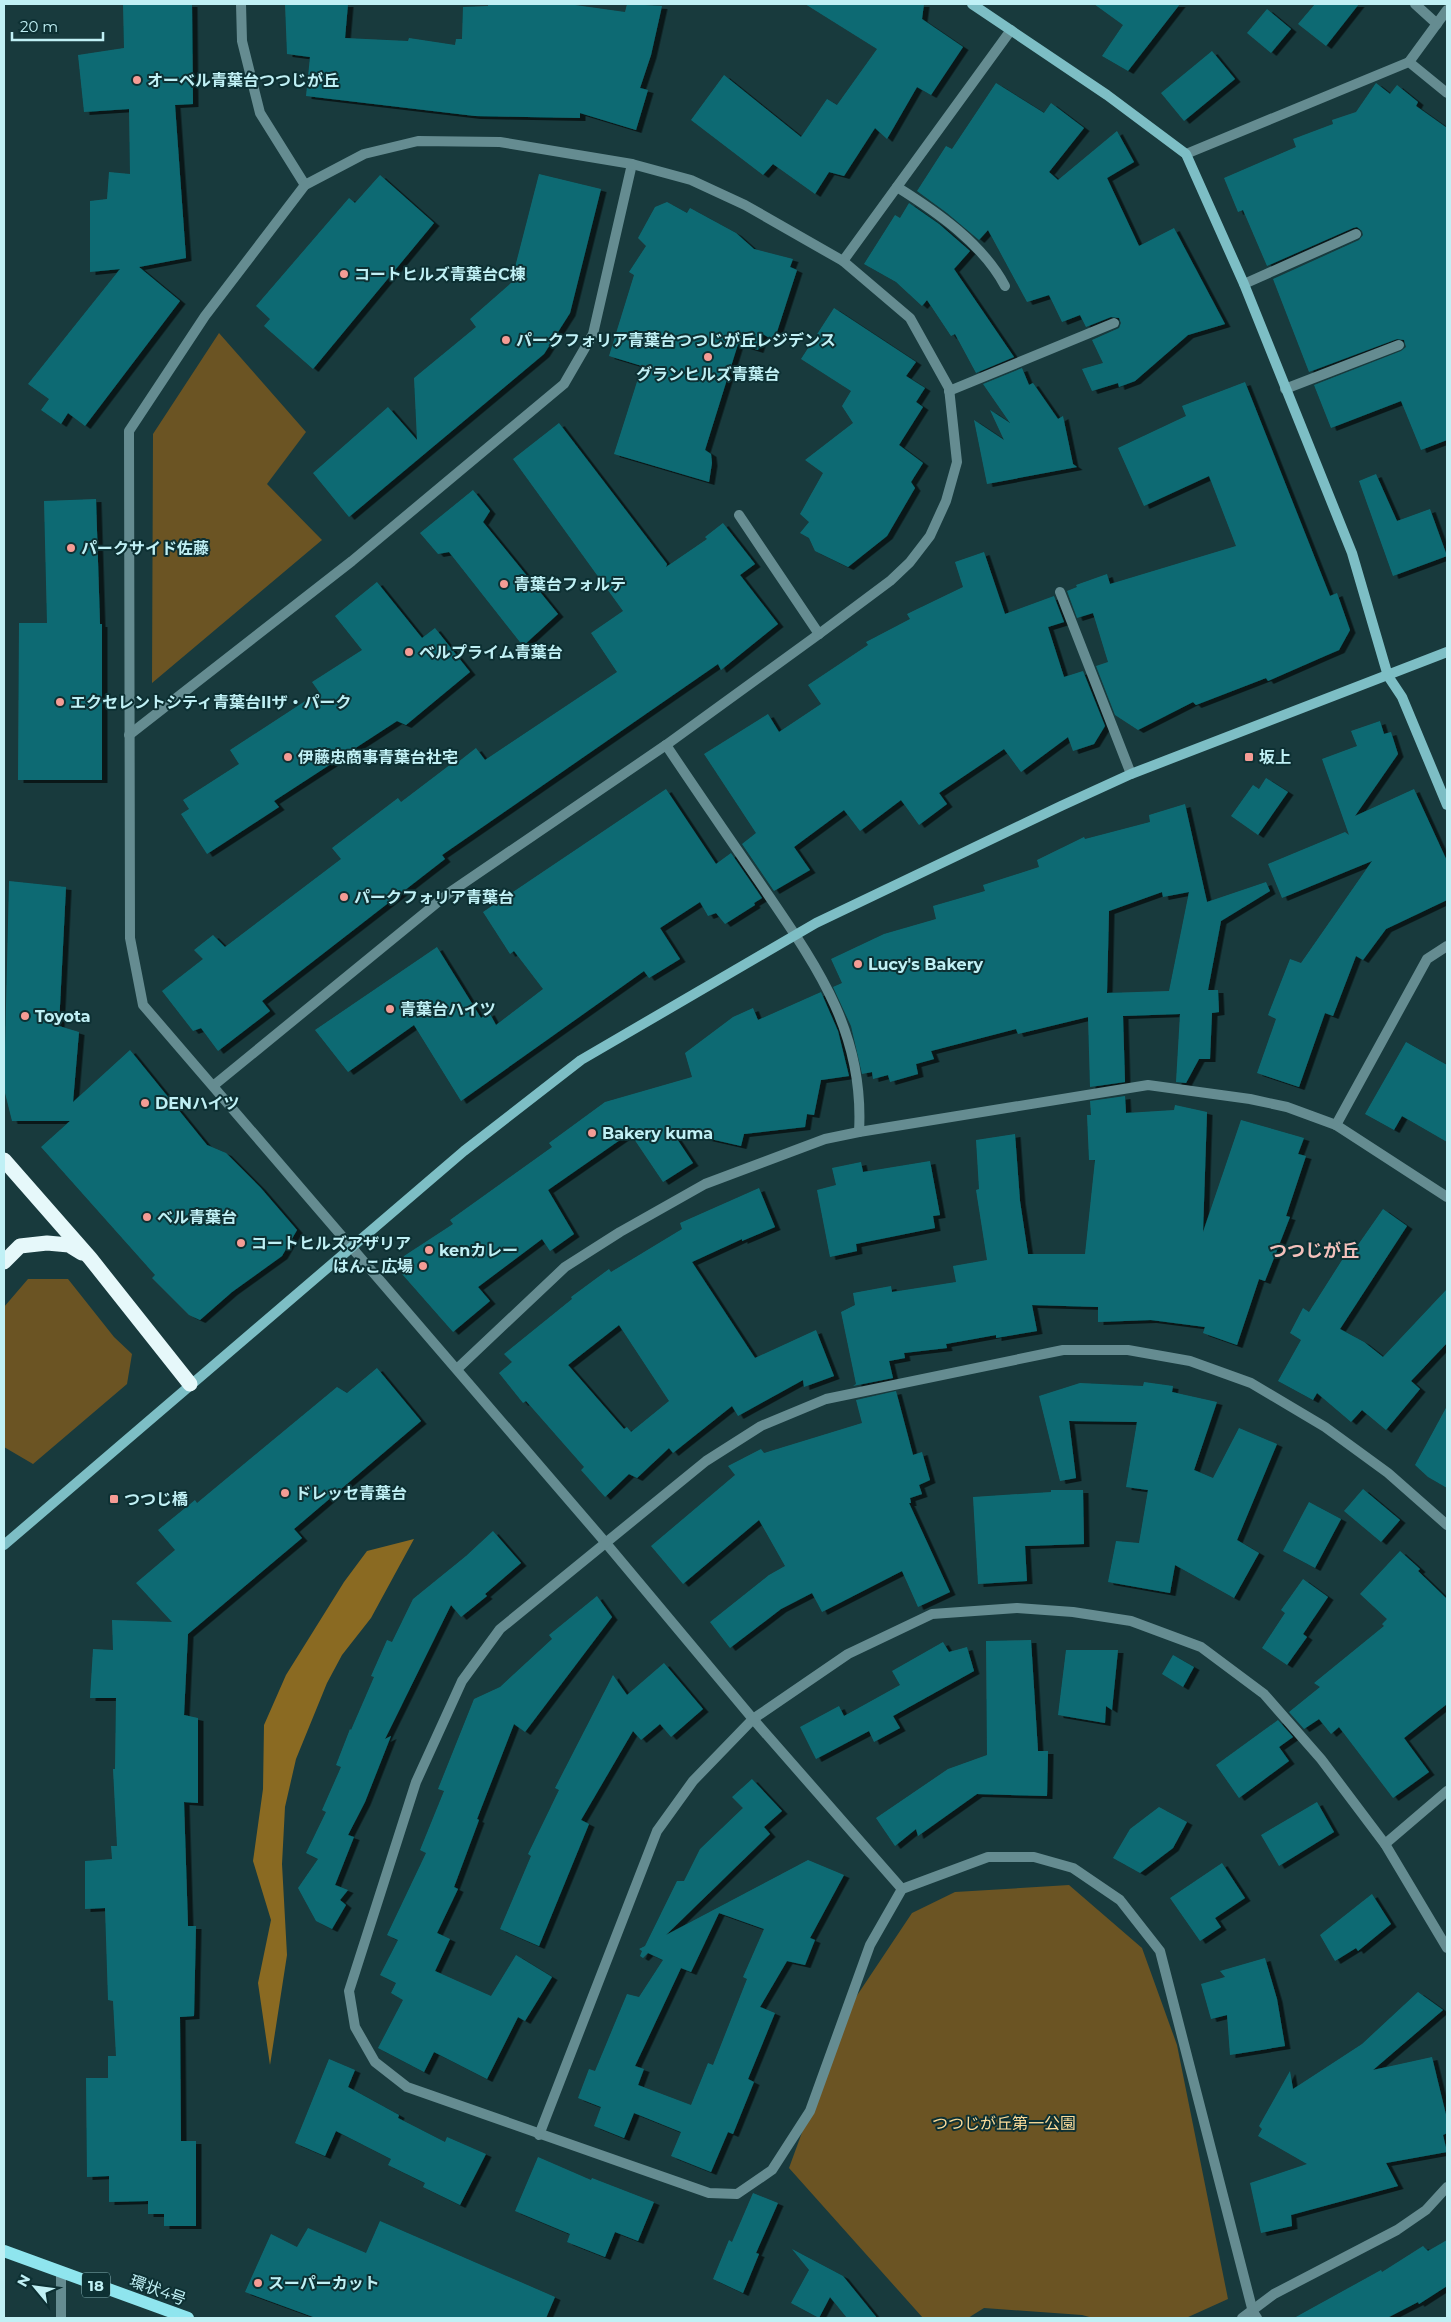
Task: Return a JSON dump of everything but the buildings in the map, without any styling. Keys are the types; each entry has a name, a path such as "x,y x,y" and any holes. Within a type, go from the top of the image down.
{"highway":[{"path":"4,1160 90,1258 190,1384"},
{"path":"4,1262 20,1246 47,1243 69,1245 90,1258"}],"main road":[{"name":"環状4号","path":"4,2251 188,2318"}],"street":[{"path":"241,4 242,42 260,113 305,185"},
{"path":"972,4 1107,94 1186,154 1244,284 1352,553 1388,676 1402,697 1447,805"},
{"path":"1415,4 1437,24"},
{"path":"1186,154 1410,62 1447,10"},
{"path":"843,261 1011,30"},
{"path":"1410,62 1447,93"},
{"path":"213,1086 449,893 666,745 890,581 910,562 930,536 946,501 957,462 949,391 928,348 910,318 843,261 745,204 691,180 632,164 500,142 418,142 364,154 305,185 204,316 129,431 130,938 143,1005 605,1542 753,1719 902,1889"},
{"path":"129,735 352,561 564,384 594,334 632,164"},
{"path":"897,187 958,231 997,271 1006,286"},
{"path":"1244,284 1356,234"},
{"path":"949,391 1114,323"},
{"path":"1285,389 1399,345"},
{"path":"739,515 819,634"},
{"path":"1060,592 1131,774"},
{"path":"4,1545 464,1151 582,1060 825,919 1131,774 1447,652"},
{"path":"666,745 796,936 837,1006 856,1067 860,1114 859,1132"},
{"path":"1336,1125 1428,959 1447,946"},
{"path":"457,1369 565,1268 620,1232 706,1184 825,1139 859,1132 1148,1085 1250,1099 1287,1107 1336,1125 1447,1197"},
{"path":"1255,2315 1160,1951 1141,1924 1120,1900 1073,1868 1034,1857 988,1857 902,1889 870,1945 810,2111 772,2170 737,2194 709,2193 539,2135 407,2087 375,2062 355,2027 349,1991 416,1782 462,1681 500,1629 706,1461 761,1426 826,1399 1063,1350 1128,1350 1190,1361 1252,1383 1325,1427 1388,1473 1447,1525"},
{"path":"539,2135 658,1831 693,1781 753,1719 848,1654 932,1614 1017,1608 1072,1612 1131,1621 1200,1647 1264,1694 1321,1759 1385,1844 1447,1948"},
{"path":"1385,1844 1447,1791"},
{"path":"1242,2318 1255,2315 1274,2294 1397,2230 1426,2210 1447,2187"},
{"path":"61,2318 62,2273"}],"green space":[{"path":"219,333 306,432 267,484 322,540 152,683 153,434"},
{"path":"28,1279 68,1279 114,1337 132,1354 127,1384 33,1464 4,1447 4,1307"},
{"name":"つつじが丘第一公園","path":"1069,1885 1142,1948 1177,2045 1228,2299 1186,2318 1093,2318 1082,2315 984,2308 968,2318 923,2318 789,2168 846,2012 912,1913 955,1892"}],"shaded area":[{"path":"414,1539 371,1618 342,1655 327,1683 296,1759 285,1807 282,1864 287,1955 270,2065 258,1983 271,1920 253,1861 263,1789 264,1725 286,1675 344,1582 367,1551"}],"place":[{"name":"オーベル青葉台つつじが丘","path":"137,80"},
{"name":"コートヒルズ青葉台C棟","path":"344,274"},
{"name":"パークフォリア青葉台つつじが丘レジデンス","path":"506,340"},
{"name":"グランヒルズ青葉台","path":"708,357"},
{"name":"パークサイド佐藤","path":"71,548"},
{"name":"青葉台フォルテ","path":"504,584"},
{"name":"ベルプライム青葉台","path":"409,652"},
{"name":"エクセレントシティ青葉台IIザ・パーク","path":"60,702"},
{"name":"伊藤忠商事青葉台社宅","path":"288,757"},
{"name":"坂上","path":"1249,757"},
{"name":"パークフォリア青葉台","path":"344,897"},
{"name":"Lucy's Bakery","path":"858,964"},
{"name":"青葉台ハイツ","path":"390,1009"},
{"name":"Toyota","path":"25,1016"},
{"name":"DENハイツ","path":"145,1103"},
{"name":"Bakery kuma","path":"592,1133"},
{"name":"ベル青葉台","path":"147,1217"},
{"name":"コートヒルズアザリア","path":"241,1243"},
{"name":"kenカレー","path":"429,1250"},
{"name":"はんこ広場","path":"423,1266"},
{"name":"ドレッセ青葉台","path":"285,1493"},
{"name":"つつじ橋","path":"114,1499"},
{"name":"スーパーカット","path":"258,2283"}],"district":[{"name":"つつじが丘","path":"1314,1251"}]}
